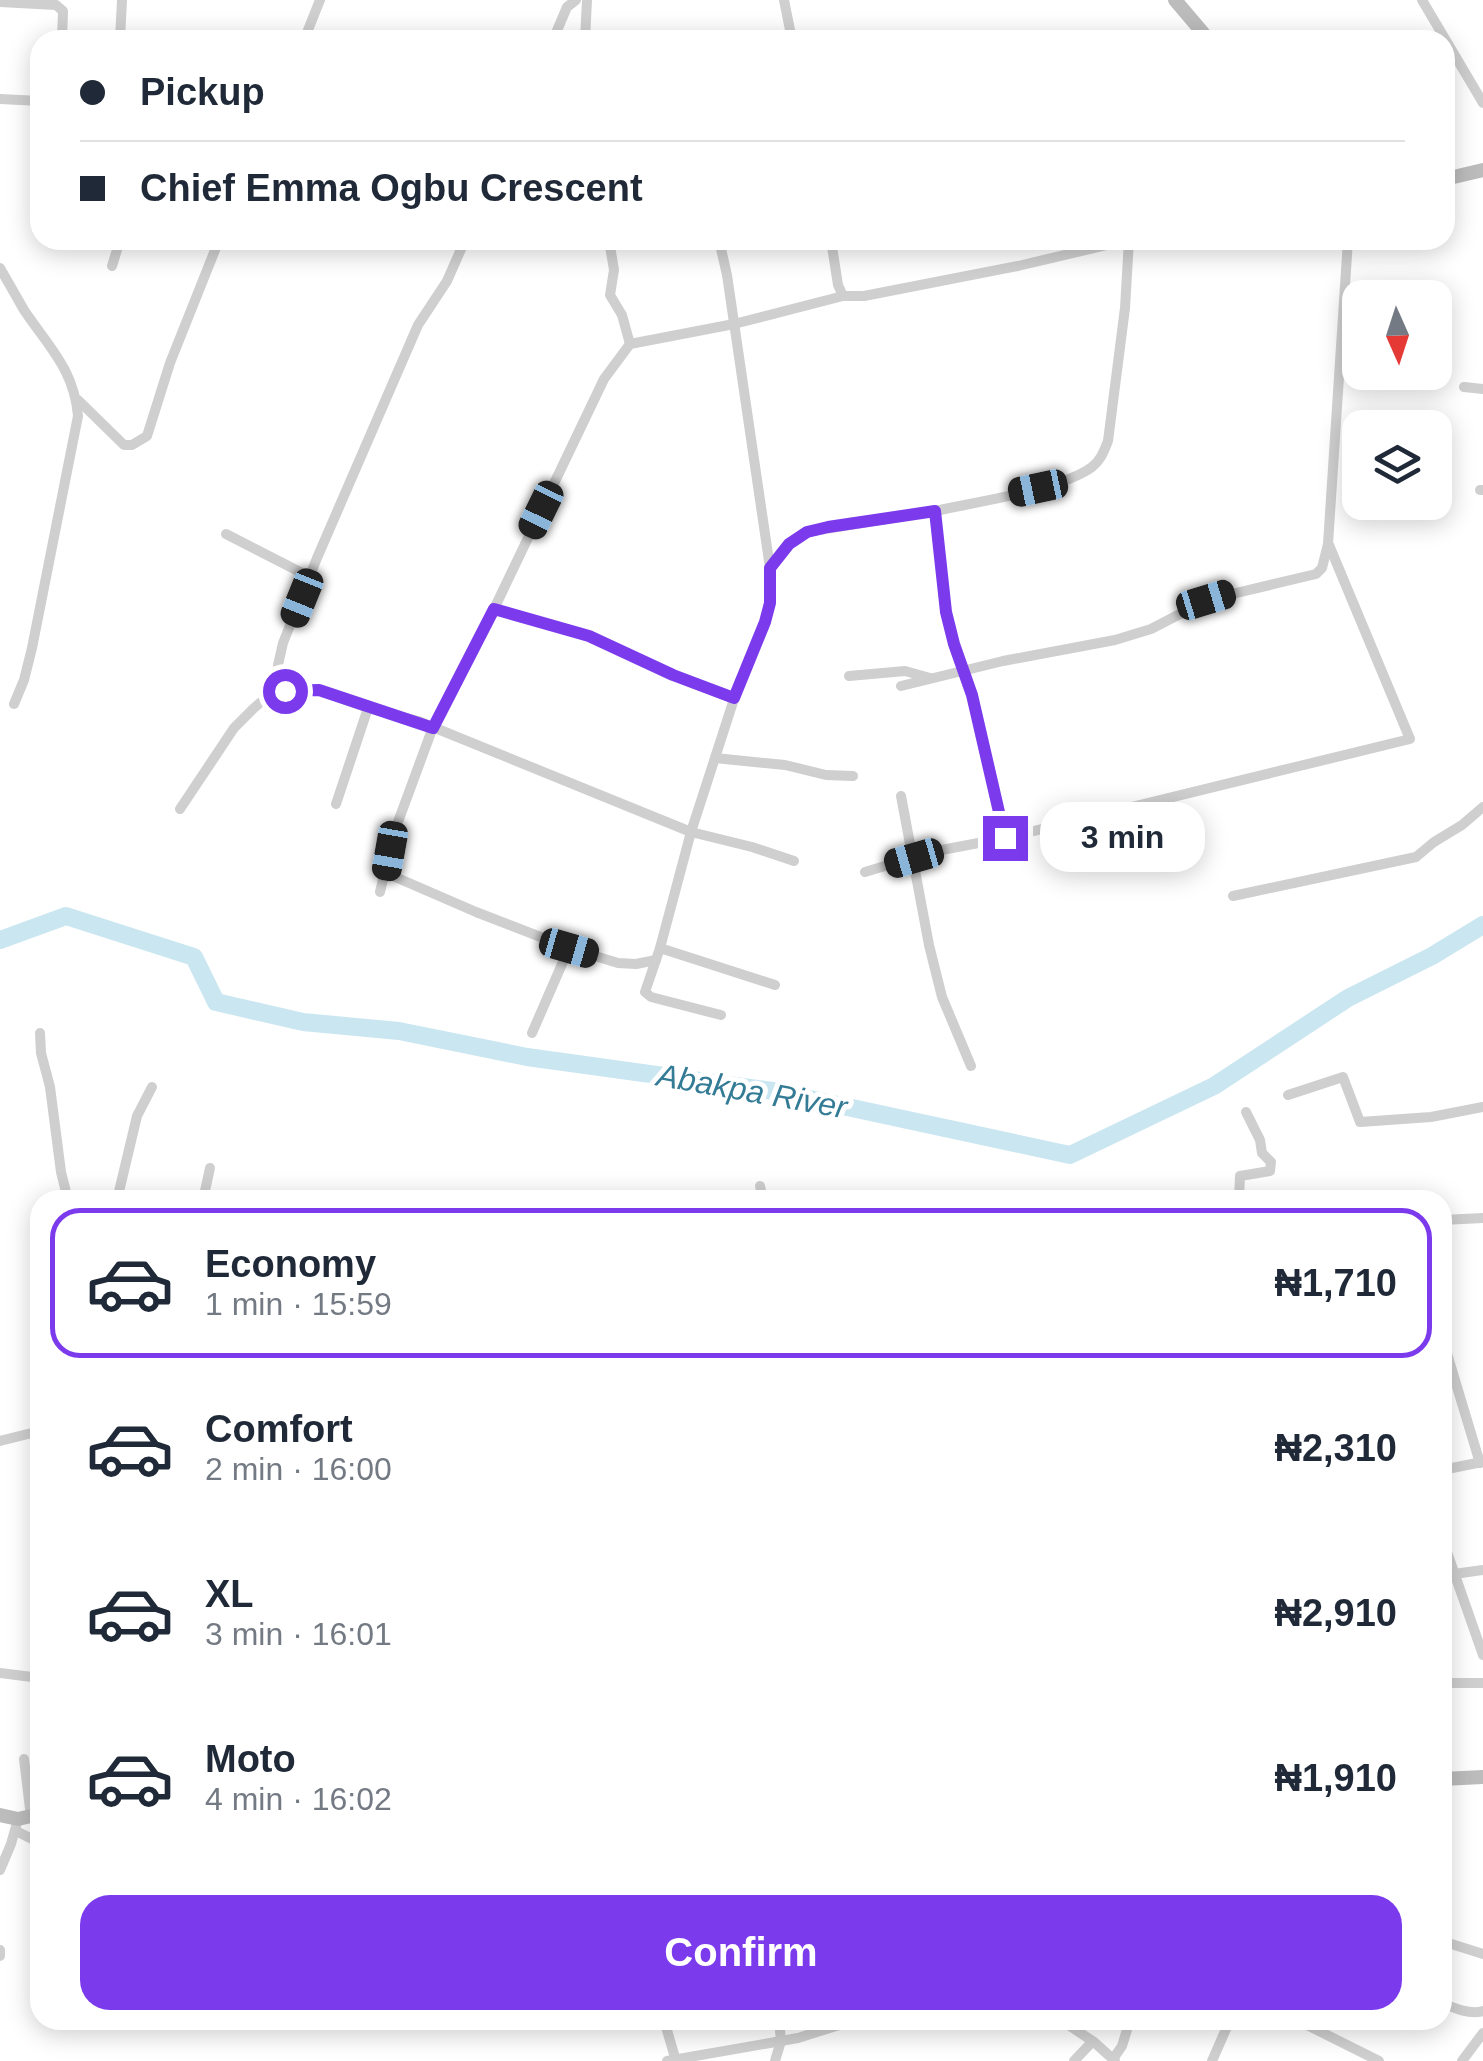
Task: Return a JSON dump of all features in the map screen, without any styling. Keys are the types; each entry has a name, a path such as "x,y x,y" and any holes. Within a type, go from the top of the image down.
{"street":[{"path":"120,30 122,0"},
{"path":"308,30 320,0"},
{"path":"557,30 567,7 576,0"},
{"path":"586,30 587,0"},
{"path":"784,0 790,30"},
{"path":"1175,0 1200,30"},
{"path":"1422,0 1440,30"},
{"path":"0,2 56,5 63,11 62,30"},
{"path":"1455,55 1483,102"},
{"path":"0,99 30,100"},
{"path":"1455,177 1483,170"},
{"path":"112,266 117,250"},
{"path":"76,396 124,445 132,446 147,436 170,363 215,250"},
{"path":"285,691 278,665 280,654 310,577 418,325 447,281 461,250"},
{"path":"611,250 614,270 610,295 635,343"},
{"path":"721,250 770,568 770,603 734,698 645,992 721,1014"},
{"path":"832,250 843,296"},
{"path":"380,892 395,830 433,728 604,379 635,343 734,324 843,296 864,296 1086,250"},
{"path":"770,568 789,544 807,532 935,511 1038,488 1073,478 1094,466 1108,441 1125,308 1128,250"},
{"path":"902,686 1002,660 1115,640 1151,630 1206,600 1316,574 1322,568 1328,544 1347,250"},
{"path":"0,268 63,364 76,396 78,416 32,648 14,704"},
{"path":"0,292 14,290"},
{"path":"1464,387 1483,389"},
{"path":"935,511 944,602 1005,838"},
{"path":"226,534 310,577"},
{"path":"865,872 959,845 1005,838 1410,739 1328,544"},
{"path":"494,609 589,636 734,698"},
{"path":"849,676 905,671 932,678"},
{"path":"180,809 234,728 267,698 285,691 319,690 418,721 691,832 794,862"},
{"path":"336,804 368,708"},
{"path":"715,758 853,776"},
{"path":"901,796 942,997 971,1066"},
{"path":"1233,896 1416,857 1483,807"},
{"path":"386,873 476,912 618,963 636,964 658,954 775,985"},
{"path":"532,1033 569,948"},
{"path":"40,1034 66,1190"},
{"path":"1288,1095 1343,1077 1360,1122 1431,1117 1483,1107"},
{"path":"118,1190 137,1116 152,1087"},
{"path":"1239,1190 1240,1176 1272,1168 1246,1112"},
{"path":"205,1190 210,1168"},
{"path":"760,1186 761,1190"},
{"path":"1452,1220 1483,1218"},
{"path":"1452,1368 1482,1462 1452,1468"},
{"path":"0,1441 30,1434"},
{"path":"1452,1568 1483,1656"},
{"path":"1454,1574 1483,1570"},
{"path":"0,1673 30,1677"},
{"path":"1452,1683 1483,1683"},
{"path":"0,1870 26,1820 24,1759"},
{"path":"1452,1778 1483,1777"},
{"path":"0,1815 26,1820"},
{"path":"1452,1943 1483,1954"},
{"path":"1452,2007 1483,2012"},
{"path":"666,2030 673,2060 781,2041 820,2030"},
{"path":"775,2061 780,2030"},
{"path":"1075,2030 1114,2060 1127,2030"},
{"path":"1212,2061 1226,2030"},
{"path":"1316,2030 1380,2061"},
{"path":"1462,2061 1483,2034"},
{"path":"1074,2061 1092,2042"}],"waterway":[{"name":"Abakpa River","path":"0,940 66,916 194,957 216,1002 303,1022 399,1031 527,1057 773,1091 1070,1155 1214,1086 1348,998 1432,956 1483,925"}],"route":[{"path":"285,691 319,690 433,728 494,609 589,636 734,698 765,622 770,603 770,568 789,544 807,532 828,527 935,511 946,612 972,695 1005,838"}]}
